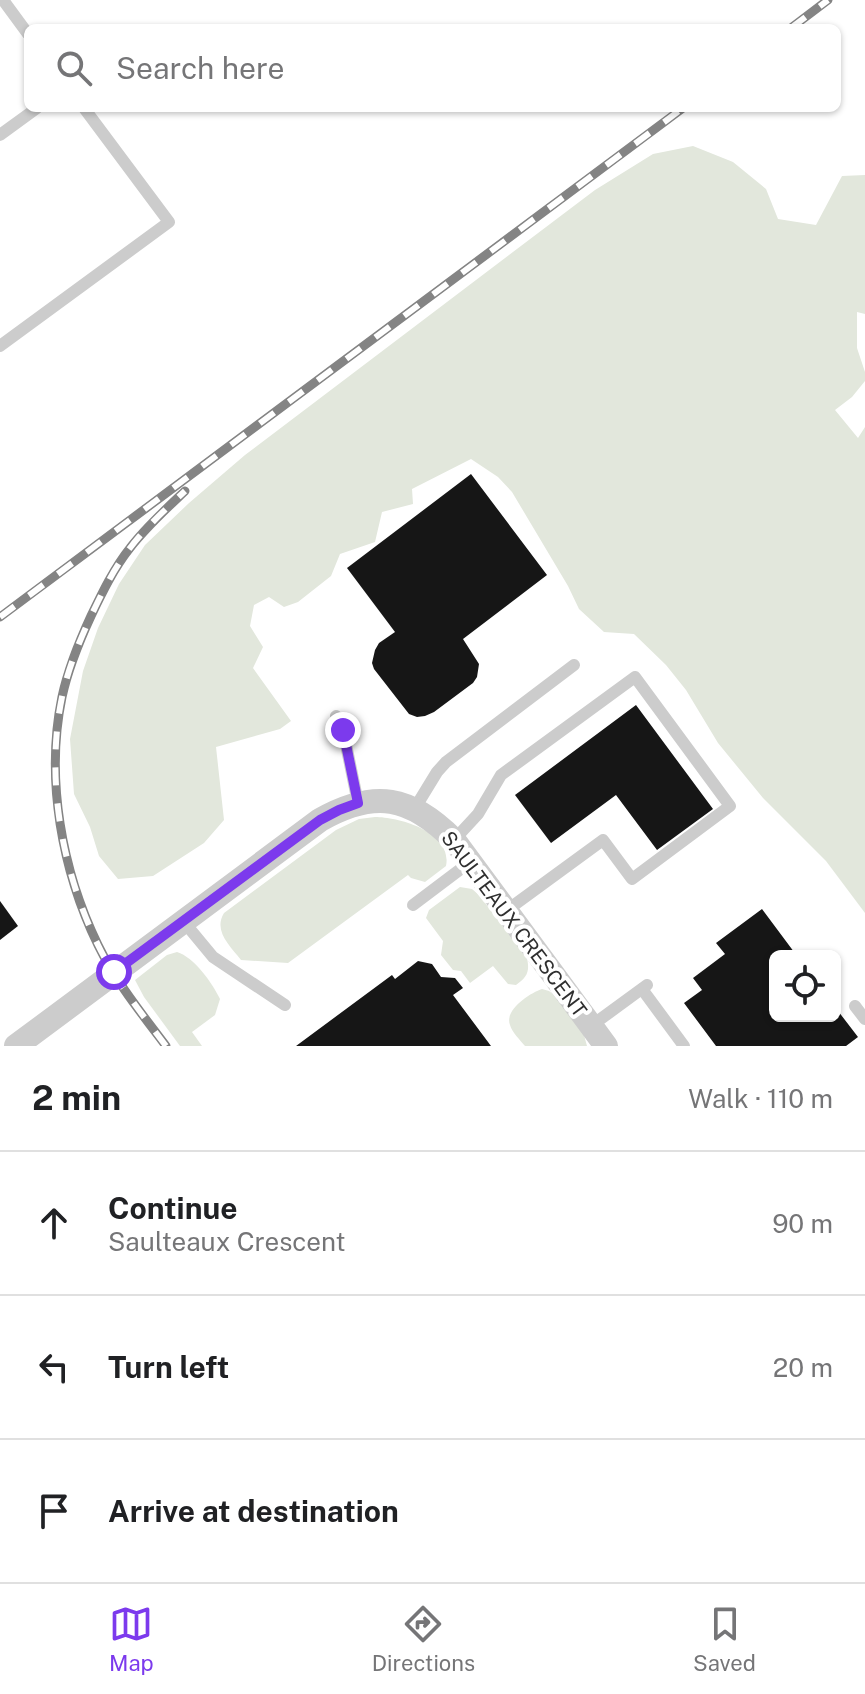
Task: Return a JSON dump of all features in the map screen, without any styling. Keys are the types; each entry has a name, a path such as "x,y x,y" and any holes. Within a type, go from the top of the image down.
{"street":[{"path":"16,1046 320,820 358,803 396,803 415,808"},
{"name":"SAULTEAUX CRESCENT","path":"415,808 435,821 454,840 606,1046"}],"lane":[{"path":"3,0 24,29"},
{"path":"0,135 32,112"},
{"path":"0,346 169,222 87,112"},
{"path":"415,808 446,762 574,665"},
{"path":"454,840 478,814 501,775 635,677 730,806 632,879 603,840 506,911"},
{"path":"336,716 343,730 358,803"},
{"path":"413,905 470,862"},
{"path":"184,922 213,957 285,1005"},
{"path":"591,1026 644,987 684,1046"},
{"path":"855,1006 865,1019"}],"shaded area":[{"path":"693,146 733,162 766,189 778,219 816,225 842,176 865,175 865,314 857,312 857,348 865,381 852,397 835,410 858,438 865,427 865,913 826,861 763,798 718,743 686,690 666,665 634,634 604,632 579,609 512,492 498,477 471,459 412,489 413,504 382,512 375,542 340,554 331,576 298,602 284,607 269,597 254,605 250,626 263,647 253,668 291,721 280,729 216,747 224,820 204,843 153,876 118,879 99,856 90,827 74,794 70,739 83,671 98,628 119,584 145,545 245,455 595,190 653,154"},
{"path":"375,817 410,824 433,836 446,854 446,866 425,882 408,875 288,963 241,960 222,932 220,926 224,913 336,830 359,819"},
{"path":"460,887 472,889 479,895 527,958 527,974 516,985 508,984 493,966 470,983 461,971 453,970 441,955 443,941 426,918 429,910"},
{"path":"177,952 196,965 220,999 215,1015 192,1032 202,1046 180,1046 135,980 167,955"},
{"path":"542,989 554,995 584,1035 587,1046 525,1046 516,1036 509,1019 514,1008"}],"building":[{"path":"471,474 547,575 463,639 479,664 477,677 434,712 417,717 409,714 374,669 375,650 379,643 395,632 347,568"},
{"path":"636,705 713,809 657,850 616,795 551,843 515,795"},
{"path":"0,901 18,926 0,940"},
{"path":"762,909 793,950 769,950 769,1022 841,1022 841,1015 858,1037 846,1046 716,1046 684,1003 702,990 693,978 725,954 716,943"},
{"path":"418,961 432,964 441,977 455,978 463,988 453,995 491,1046 296,1046 392,975 395,979"}],"railway":[{"path":"796,24 828,0"},
{"path":"0,617 678,112"},
{"path":"166,1046 113,972 85,916 66,856 56,792 55,760 64,687 95,607 130,548 185,491"}],"route":[{"path":"114,972 320,820 358,803 343,730"}]}
